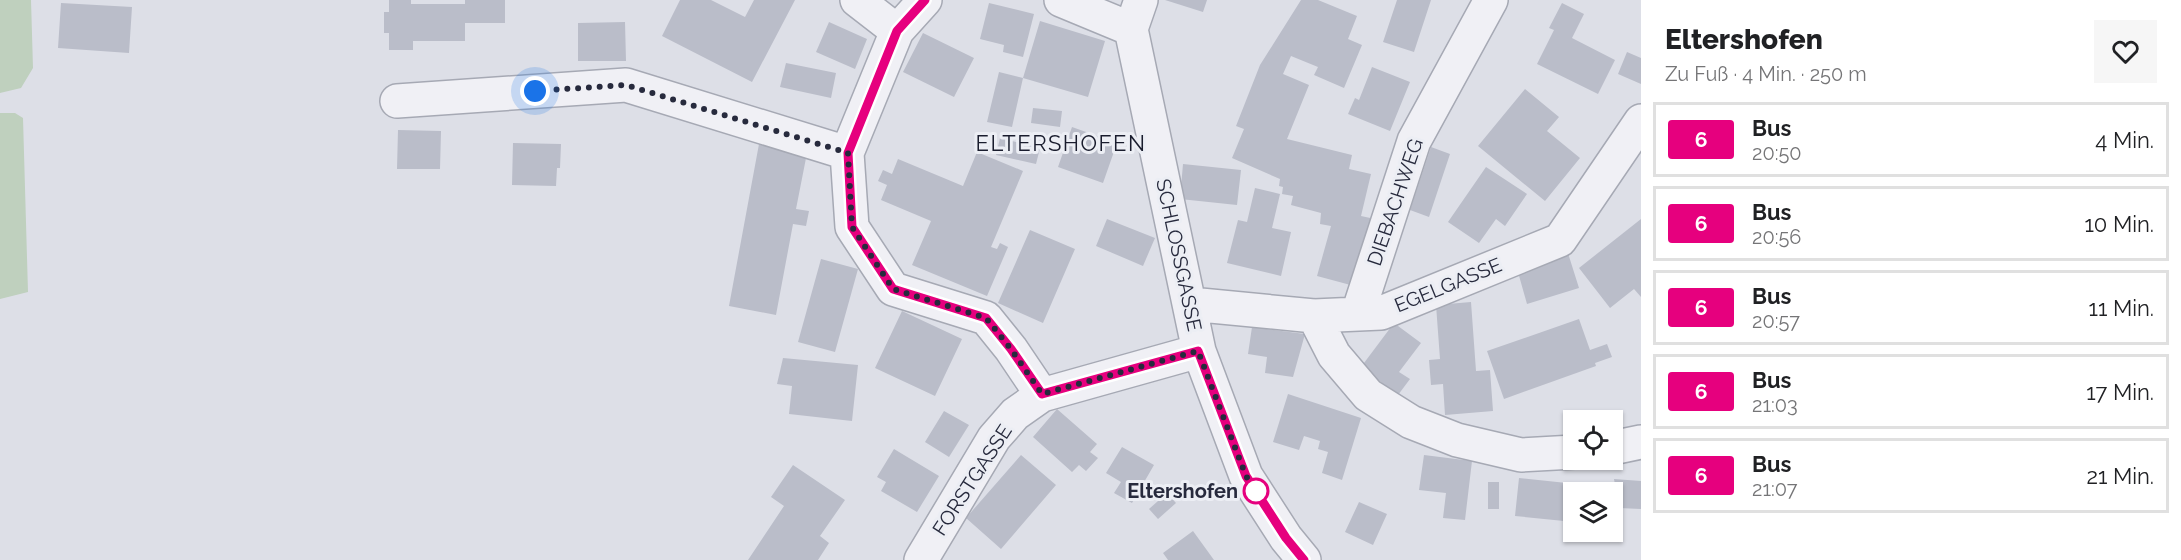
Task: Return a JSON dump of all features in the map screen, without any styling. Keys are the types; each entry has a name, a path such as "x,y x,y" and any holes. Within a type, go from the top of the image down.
{"street":[{"path":"857,0 897,31"},
{"path":"925,0 897,31 848,153 852,227 893,289 986,318 1042,394"},
{"path":"1062,0 1136,14"},
{"name":"DIEBACHWEG","path":"1358,313 1414,141 1491,0"},
{"name":"SCHLOSSGASSE","path":"1136,14 1198,351 1246,476 1286,538 1304,560"},
{"path":"397,101 626,85 848,153"},
{"name":"EGELGASSE","path":"1190,304 1314,316 1380,313 1560,240 1641,121"},
{"path":"1314,316 1334,356 1368,395 1411,422 1457,440 1521,455 1563,453"},
{"name":"FORSTGASSE","path":"921,560 994,438 1015,414 1042,394 1198,351"},
{"path":"1623,446 1641,442"}],"green space":[{"path":"0,0 31,0 33,68 21,88 0,93"},
{"path":"0,113 15,113 23,118 28,292 0,299"}],"building":[{"path":"389,0 411,0 411,4 465,4 465,0 505,0 505,23 465,23 465,41 413,41 413,50 389,50 389,33 384,33 384,12 389,12"},
{"path":"680,0 711,0 745,17 754,0 795,0 752,82 662,36"},
{"path":"1165,0 1207,0 1203,12"},
{"path":"1301,0 1318,0 1357,16 1348,39 1362,45 1344,88 1314,75 1318,67 1291,56 1283,74 1309,85 1287,139 1352,155 1349,169 1371,174 1361,216 1375,219 1358,287 1317,276 1331,226 1320,224 1321,213 1291,205 1293,196 1282,194 1283,187 1279,186 1280,179 1232,158 1244,129 1236,126 1260,65"},
{"path":"1397,0 1431,0 1414,52 1383,42"},
{"path":"61,3 132,7 129,53 58,48"},
{"path":"989,3 1034,14 1023,57 1003,52 1004,45 980,39"},
{"path":"1562,3 1584,14 1572,38 1615,60 1598,94 1537,64 1554,30 1549,28"},
{"path":"1040,21 1105,41 1088,97 1023,78"},
{"path":"625,22 626,61 578,61 578,23"},
{"path":"829,22 867,39 855,69 816,52"},
{"path":"923,33 974,58 954,97 903,72"},
{"path":"1627,52 1641,58 1641,84 1618,74"},
{"path":"786,63 836,73 831,98 780,87"},
{"path":"1372,67 1410,82 1390,131 1348,114 1355,98 1359,100"},
{"path":"999,72 1023,78 1012,127 987,122"},
{"path":"1525,89 1559,117 1547,131 1580,158 1545,201 1478,146"},
{"path":"1033,108 1062,111 1060,127 1031,123"},
{"path":"1072,127 1117,143 1103,183 1058,167"},
{"path":"398,130 441,131 440,169 397,169"},
{"path":"1000,138 1040,148 1036,164 996,155"},
{"path":"513,143 561,144 560,168 557,168 556,186 512,185"},
{"path":"759,144 807,153 796,209 809,211 806,226 793,224 776,315 729,306"},
{"path":"1431,147 1450,154 1429,217 1410,210"},
{"path":"977,152 1023,171 991,247 997,249 1000,243 1008,247 987,296 912,265 931,221 881,200 887,185 878,181 883,170 892,174 898,159 963,186"},
{"path":"1183,164 1241,170 1237,205 1180,199"},
{"path":"1486,167 1527,194 1505,226 1496,219 1479,243 1448,222"},
{"path":"1255,188 1280,194 1272,228 1291,232 1281,276 1227,263 1238,220 1247,222"},
{"path":"1107,219 1155,238 1143,266 1096,246"},
{"path":"1641,219 1641,297 1634,289 1610,308 1579,268"},
{"path":"1030,230 1075,249 1043,323 998,303"},
{"path":"1567,250 1579,288 1527,304 1516,265"},
{"path":"821,259 858,269 835,352 798,342"},
{"path":"1471,302 1476,371 1490,370 1493,411 1445,415 1443,384 1431,385 1429,360 1440,359 1436,305"},
{"path":"902,311 962,339 935,396 875,368"},
{"path":"1579,319 1590,350 1607,344 1612,357 1595,363 1596,366 1504,399 1487,351"},
{"path":"1394,323 1421,343 1399,372 1410,379 1398,395 1361,367"},
{"path":"1252,327 1305,334 1293,377 1265,373 1267,357 1248,354"},
{"path":"783,358 858,365 852,421 789,414 792,386 777,384"},
{"path":"1288,394 1361,418 1342,480 1322,473 1328,452 1318,449 1320,441 1304,436 1299,450 1273,442"},
{"path":"1057,409 1097,444 1090,452 1098,458 1086,471 1079,465 1072,472 1033,437"},
{"path":"944,411 969,425 949,457 925,442"},
{"path":"1122,447 1154,465 1132,503 1114,493 1121,482 1106,473"},
{"path":"894,449 939,476 917,512 881,491 886,482 877,477"},
{"path":"1021,455 1056,485 1001,549 966,518"},
{"path":"1424,455 1472,461 1465,520 1443,518 1446,493 1419,490"},
{"path":"793,465 845,500 820,536 829,543 818,560 748,560 784,506 771,497"},
{"path":"1519,478 1563,483 1563,521 1515,516"},
{"path":"1614,479 1641,481 1641,509 1623,508 1623,482 1615,482"},
{"path":"1488,482 1499,482 1499,509 1488,509"},
{"path":"1167,493 1176,503 1158,519 1149,509"},
{"path":"1359,502 1387,514 1373,545 1345,532"},
{"path":"1193,531 1214,560 1168,560 1163,553"}],"bus line":[{"name":"6","path":"925,0 897,31 848,153 852,227 893,289 986,318 1042,394 1198,351 1246,476 1286,538 1304,560"}],"place":[{"name":"Eltershofen","path":"1256,491"}],"district":[{"name":"ELTERSHOFEN","path":"1061,143"}],"route":[{"path":"535,91 626,85 848,153 852,227 893,289 986,318 1042,394 1198,351 1246,476 1256,491"}]}
